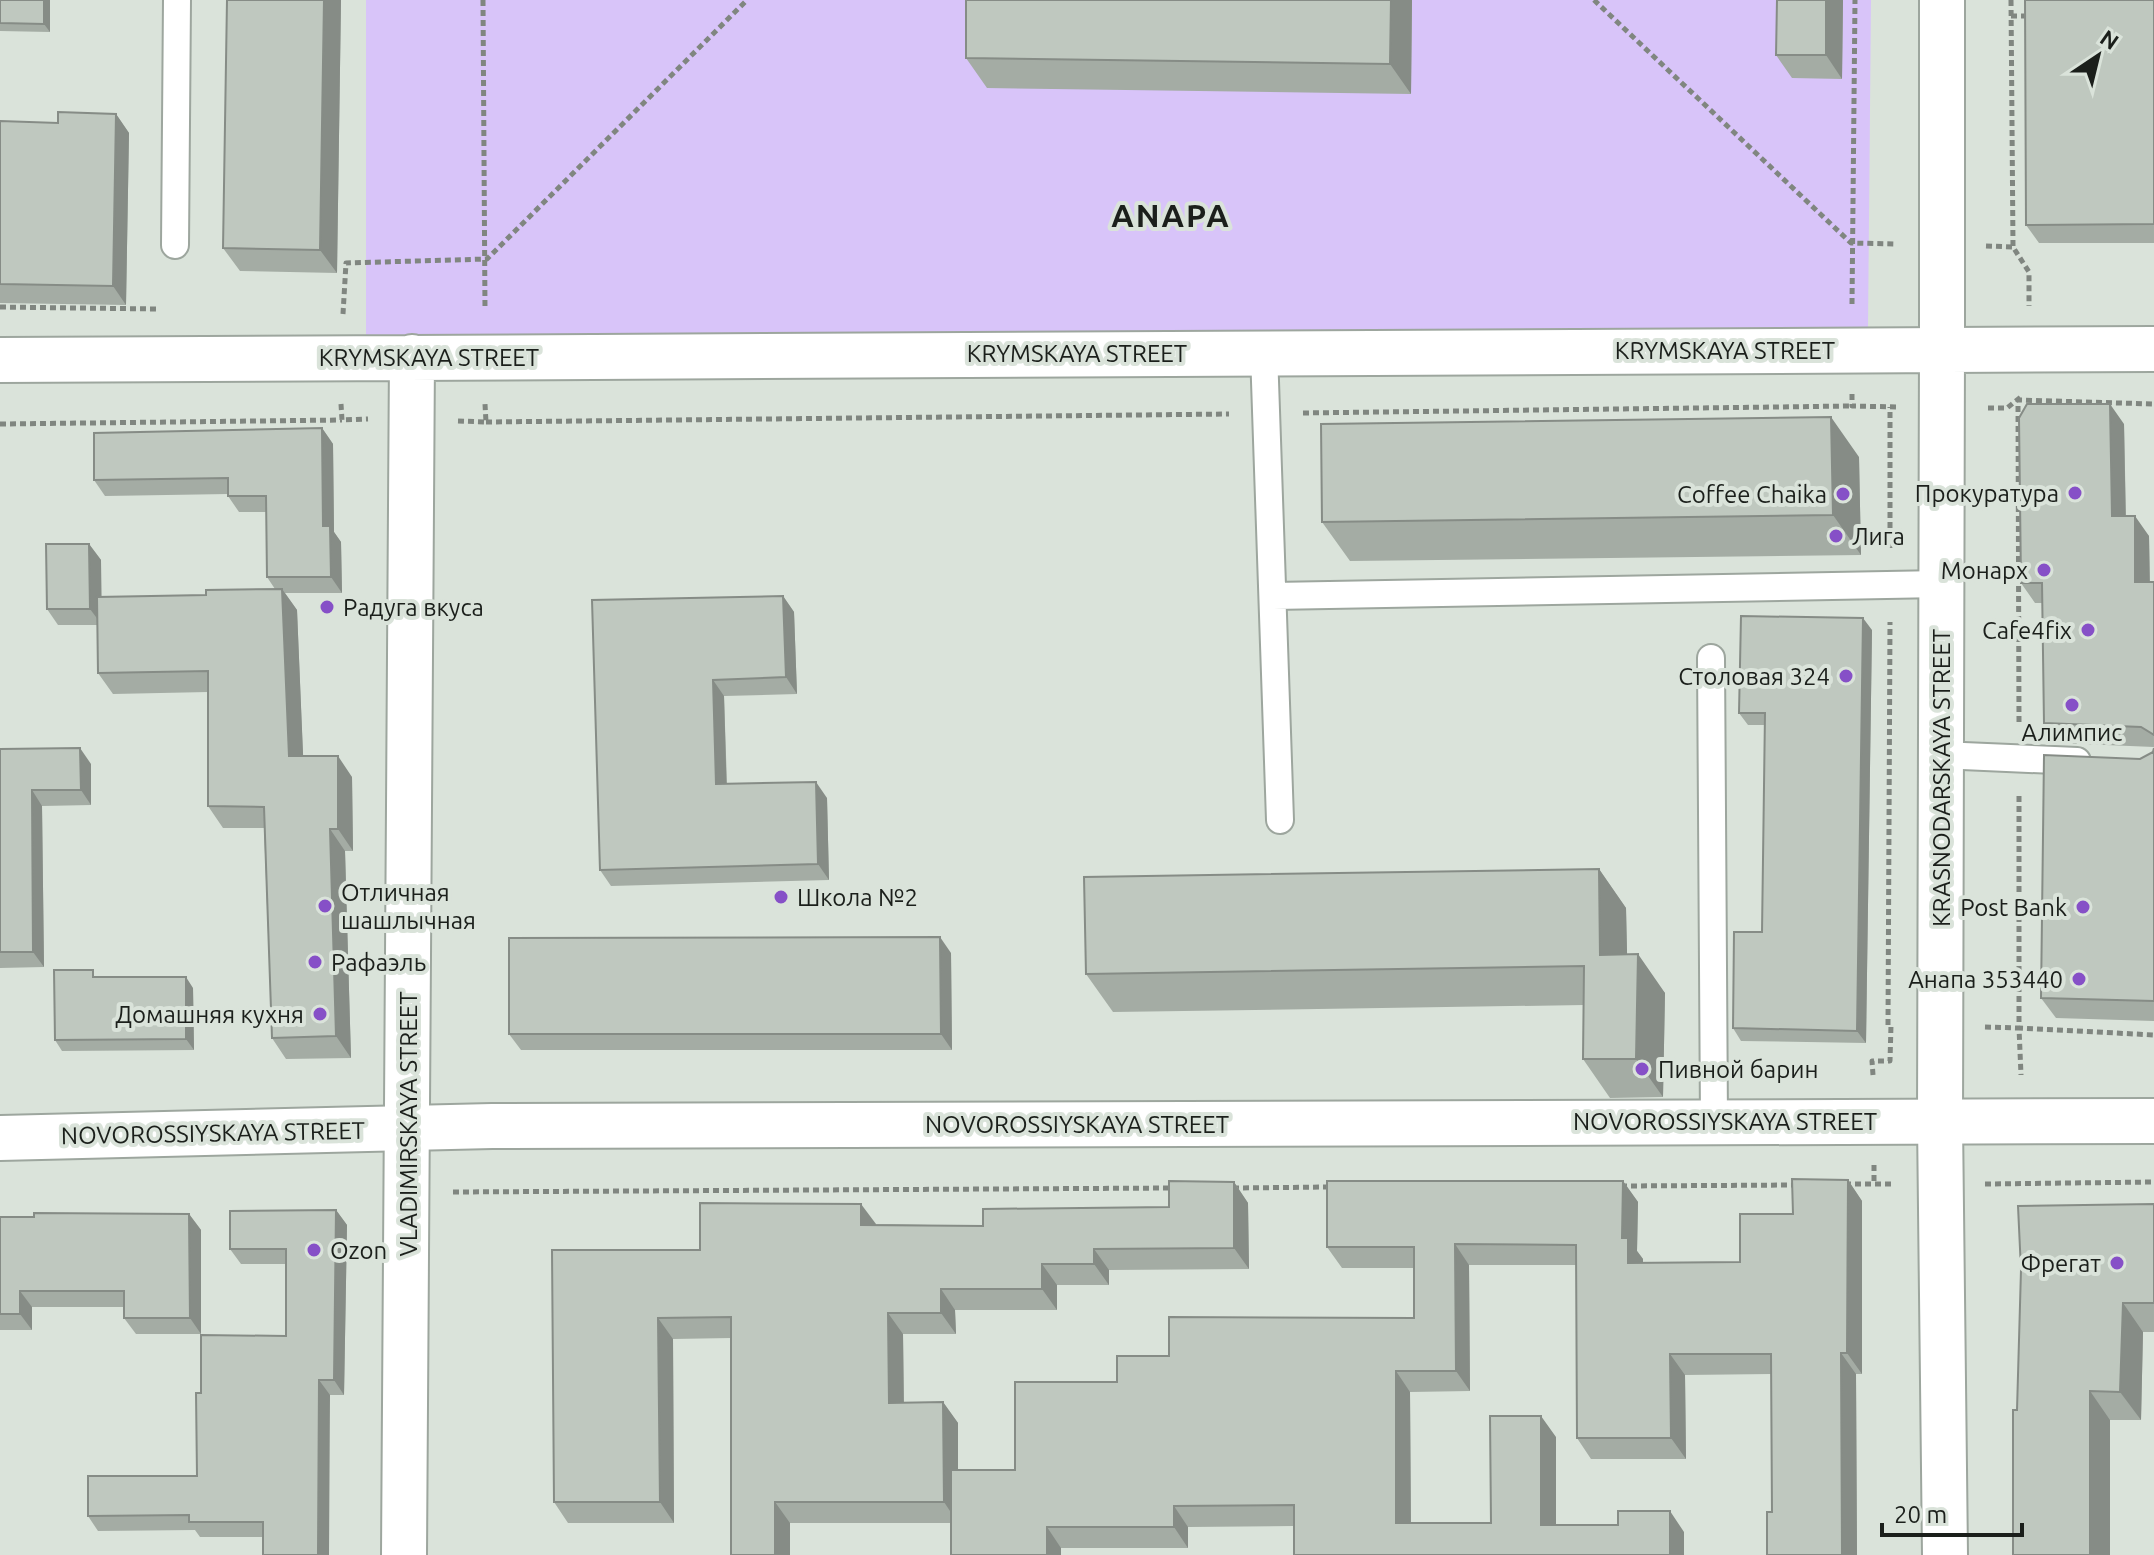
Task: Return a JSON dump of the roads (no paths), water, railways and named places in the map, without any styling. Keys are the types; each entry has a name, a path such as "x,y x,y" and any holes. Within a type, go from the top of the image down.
{"street":[{"name":"KRASNODARSKAYA STREET","path":"1942,0 1940,1122 1945,1555"},
{"name":"KRYMSKAYA STREET","path":"0,360 2154,349"},
{"name":"VLADIMIRSKAYA STREET","path":"404,1555 412,357"},
{"name":"NOVOROSSIYSKAYA STREET","path":"0,1138 408,1129 2154,1121"}],"lane":[{"path":"175,245 177,0"},
{"path":"1264,352 1280,820"},
{"path":"1273,596 1941,584"},
{"path":"1711,658 1714,1121"},
{"path":"1940,755 2109,762"}],"place":[{"name":"Прокуратура","path":"2075,493"},
{"name":"Coffee Chaika","path":"1843,494"},
{"name":"Лига","path":"1836,536"},
{"name":"Монарх","path":"2044,570"},
{"name":"Радуга вкуса","path":"327,607"},
{"name":"Cafe4fix","path":"2088,630"},
{"name":"Столовая 324","path":"1846,676"},
{"name":"Алимпис","path":"2072,705"},
{"name":"Школа №2","path":"781,897"},
{"name":"Отличная шашлычная","path":"325,906"},
{"name":"Post Bank","path":"2083,907"},
{"name":"Рафаэль","path":"315,962"},
{"name":"Анапа 353440","path":"2079,979"},
{"name":"Домашняя кухня","path":"320,1014"},
{"name":"Пивной барин","path":"1642,1069"},
{"name":"Ozon","path":"314,1250"},
{"name":"Фрегат","path":"2117,1263"}],"district":[{"name":"ANAPA","path":"1171,215"}]}
